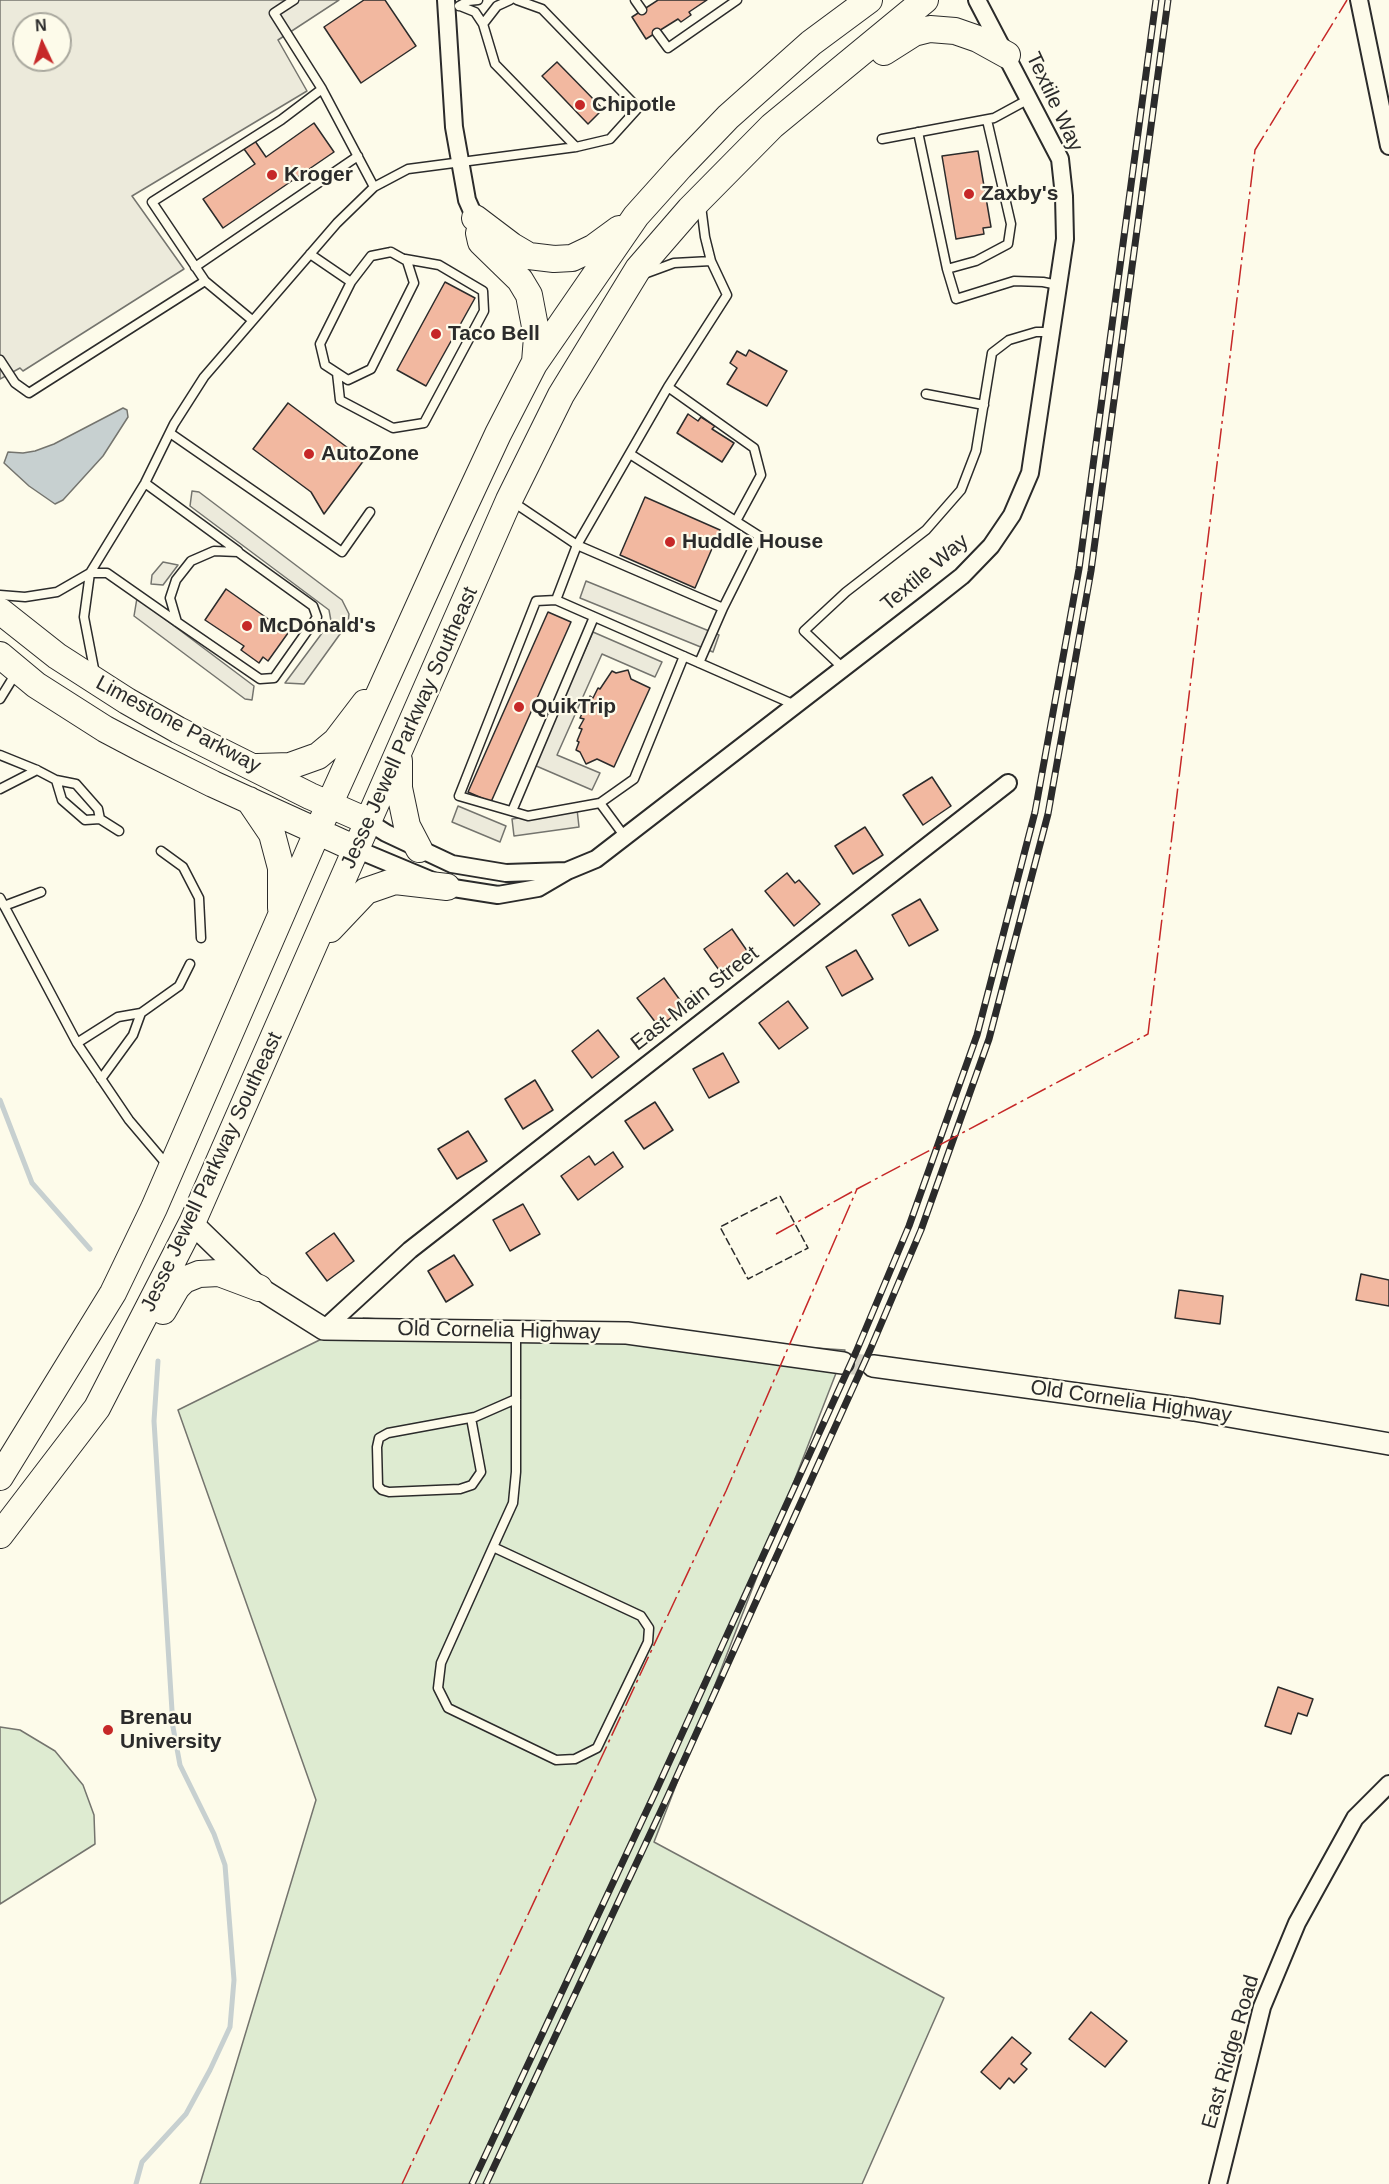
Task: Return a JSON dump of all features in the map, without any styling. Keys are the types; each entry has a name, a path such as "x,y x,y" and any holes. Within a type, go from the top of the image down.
{"main road":[{"name":"Jesse Jewell Parkway Southeast","path":"0,1477 113,1293 171,1170 389,672 489,454 534,364 636,216 728,117 811,43 869,0"},
{"name":"Jesse Jewell Parkway Southeast","path":"0,1535 97,1408 192,1223 316,945 367,820 399,754 509,500 561,395 635,278 638,269 700,200 772,126 925,0"},
{"path":"857,56 884,52 914,33 930,29 955,31 970,36 1007,55"},
{"path":"475,218 529,256 554,259 572,258 593,248 636,216"},
{"path":"475,218 481,242 520,280 529,295 537,337 534,364"},
{"name":"Limestone Parkway","path":"0,610 57,656 97,683 178,730 329,805 367,820"},
{"name":"Limestone Parkway","path":"9,663 36,685 105,729 177,767 356,849"},
{"path":"254,767 290,766 318,756 336,741 389,672"},
{"path":"399,754 399,789 405,819 419,849"},
{"path":"249,800 272,834 281,868 282,917"},
{"path":"316,945 366,891 394,881 447,887"},
{"path":"124,1358 146,1342 177,1287 184,1280 199,1274 219,1273 259,1288"}],"street":[{"name":"Textile Way","path":"356,849 447,887 498,895 538,888 567,871 596,859 962,576 991,546 1012,515 1030,473 1065,239 1064,196 1060,159 977,0"},
{"path":"1359,0 1389,146"},
{"path":"451,5 454,127 467,200 475,218"},
{"name":"East Main Street","path":"324,1329 410,1250 1008,783"},
{"name":"Textile Way","path":"367,820 386,833 452,864 506,873 567,871"},
{"path":"192,1223 259,1288 324,1329"},
{"name":"Old Cornelia Highway","path":"324,1329 627,1333 843,1363"},
{"name":"Old Cornelia Highway","path":"873,1366 1194,1410 1389,1444"},
{"name":"East Ridge Road","path":"1218,2184 1262,2007 1297,1923 1355,1818 1389,1784"}],"lane":[{"path":"294,0 274,14 322,89 374,187"},
{"path":"451,5 478,0"},
{"path":"483,24 497,6 510,0"},
{"path":"97,683 84,617 90,573 145,483 170,433 204,377 337,223 374,187 408,169 576,147 610,140 638,108 543,9 517,0"},
{"path":"635,0 642,10"},
{"path":"657,33 668,48 737,0"},
{"path":"451,5 475,12 483,24 495,64 576,147"},
{"path":"252,320 205,281 152,202 281,120 322,89"},
{"path":"882,139 987,120 1029,99"},
{"path":"947,269 976,261 1008,244 1011,224 987,120"},
{"path":"918,132 947,269 956,299 1014,281 1058,285"},
{"path":"195,267 358,156"},
{"path":"556,600 577,545 668,387 726,296 711,261 700,200"},
{"path":"337,373 340,400 393,428 424,423 484,312 483,291 439,265 405,259 391,252 371,256 351,282 320,344 325,365 348,380 371,369 414,283 405,259"},
{"path":"310,254 351,282"},
{"path":"635,278 674,263 711,261"},
{"path":"0,360 15,383 29,393 205,281"},
{"path":"843,669 804,631 846,592 926,530 961,490 976,451 992,353 1009,340 1036,332 1051,332"},
{"path":"668,387 754,448 760,475 736,521"},
{"path":"926,394 984,405"},
{"path":"170,433 342,552 370,512"},
{"path":"630,454 759,536 699,663"},
{"path":"0,595 25,597 57,592 90,573 107,573 260,680 274,678 318,617 313,606 145,483"},
{"path":"509,500 577,545 723,608"},
{"path":"177,622 170,598 176,580 191,561 214,551 238,552"},
{"path":"684,656 634,779 600,803 528,816 459,796 536,601 556,600 594,617 684,656 795,705"},
{"path":"512,811 594,617"},
{"path":"0,699 9,663"},
{"path":"0,755 56,780 76,784 98,808 100,819"},
{"path":"0,789 37,770"},
{"path":"56,780 62,800 85,820 100,819 119,831"},
{"path":"600,803 625,837"},
{"path":"161,851 183,867 199,898 201,938"},
{"path":"41,892 2,902 77,1043 129,1120 171,1170"},
{"path":"77,1043 118,1017 141,1013 178,986 190,964"},
{"path":"101,1079 133,1035 141,1013"},
{"path":"493,1547 641,1616 649,1628 648,1642 597,1748 575,1759 556,1760 448,1708 438,1688 441,1663 493,1547 513,1503 516,1472 516,1332"},
{"path":"471,1418 481,1472 472,1485 460,1489 389,1492 378,1486 376,1447 379,1438 388,1433 471,1418 516,1399"}],"green space":[{"path":"364,1318 845,1350 654,1842 944,1998 862,2184 200,2184 316,1800 178,1410"},
{"path":"0,1727 20,1730 55,1751 83,1785 94,1815 95,1844 0,1904"}],"shaded area":[{"path":"0,0 339,0 278,40 307,91 132,196 184,269 23,371 20,368 0,379"},
{"path":"123,408 127,410 128,417 103,456 63,500 55,504 29,486 4,463 8,452 35,451 54,444"},
{"path":"192,491 199,492 342,600 349,614 348,623 304,684 285,683 331,621 329,610 190,506"},
{"path":"163,562 178,565 163,585 151,584 152,575"},
{"path":"586,581 719,635 713,652 580,598"},
{"path":"137,598 254,686 252,700 245,699 134,616"},
{"path":"593,632 662,662 655,677 602,654 557,755 600,773 592,790 534,765"},
{"path":"458,806 506,826 500,842 452,822"},
{"path":"577,809 579,827 514,836 512,819"}],"building":[{"path":"364,0 385,0 416,46 361,83 324,27"},
{"path":"658,0 707,0 689,12 691,15 681,22 678,19 646,39 632,17"},
{"path":"557,62 603,109 588,124 542,76"},
{"path":"314,123 334,152 223,228 203,199 255,164 244,149 255,141 266,157"},
{"path":"978,151 991,227 983,228 984,234 956,239 942,156"},
{"name":"Taco Bell","path":"445,282 475,298 426,386 397,370"},
{"path":"749,350 787,371 767,406 727,384 737,368 730,363 737,351 746,356"},
{"name":"AutoZone","path":"288,403 364,460 324,514 311,492 253,449"},
{"path":"688,414 698,421 701,417 715,426 712,429 734,443 722,462 677,433"},
{"name":"Huddle House","path":"645,497 720,530 695,588 620,555"},
{"name":"McDonald's","path":"226,589 288,633 268,661 263,657 259,663 241,650 244,646 205,620"},
{"name":"QuikTrip","path":"548,612 571,622 491,802 468,792"},
{"path":"628,670 631,679 650,688 614,767 597,759 586,764 580,752 576,750 582,729 579,728 584,719 580,718 590,696 593,698 612,671 616,673"},
{"path":"932,777 951,806 923,825 903,795"},
{"path":"865,827 883,855 853,874 835,846"},
{"path":"787,873 795,883 799,880 820,904 794,926 765,891"},
{"path":"920,899 938,930 909,946 892,915"},
{"path":"732,929 752,958 724,977 704,949"},
{"path":"856,950 873,979 842,996 826,967"},
{"path":"664,978 685,1007 659,1027 637,998"},
{"path":"788,1001 808,1028 779,1049 759,1023"},
{"path":"598,1030 619,1057 592,1078 572,1051"},
{"path":"723,1053 739,1082 709,1098 693,1069"},
{"path":"535,1080 553,1110 523,1129 505,1099"},
{"path":"655,1102 673,1130 644,1149 625,1121"},
{"path":"468,1131 487,1161 457,1179 438,1149"},
{"path":"613,1152 623,1167 578,1200 561,1176 589,1156 595,1165"},
{"path":"523,1204 540,1234 510,1251 493,1220"},
{"path":"334,1233 354,1261 327,1281 306,1253"},
{"path":"454,1255 473,1285 446,1302 428,1271"},
{"path":"1361,1274 1389,1280 1389,1306 1356,1300"},
{"path":"1179,1290 1223,1296 1220,1324 1175,1318"},
{"path":"1278,1687 1313,1699 1307,1716 1298,1713 1291,1734 1265,1726"},
{"path":"1091,2012 1127,2041 1105,2067 1069,2039"},
{"path":"1012,2037 1031,2053 1021,2064 1027,2069 1014,2083 1009,2078 1000,2089 981,2072"}],"waterway":[{"path":"0,1100 32,1183 90,1249"},
{"path":"136,2184 142,2162 186,2114 210,2070 230,2027 234,1980 225,1865 214,1834 180,1765 173,1727 154,1421 158,1361"}],"tunnel":[{"path":"843,1363 873,1366"}],"railway":[{"path":"472,2184 655,1793 856,1352 909,1226 977,1035 1035,812 1079,569 1156,0"},
{"path":"486,2184 667,1798 870,1350 921,1230 989,1039 1048,814 1091,571 1168,0"}],"fence":[{"path":"780,1196 808,1248 748,1279 720,1227 780,1196"}],"power":[{"path":"402,2184 726,1491 857,1189 1148,1034 1255,150 1347,0"},
{"path":"776,1234 857,1189"}],"place":[{"name":"Chipotle","path":"580,105"},
{"name":"Kroger","path":"272,175"},
{"name":"Zaxby's","path":"969,194"},
{"name":"Taco Bell","path":"436,334"},
{"name":"AutoZone","path":"309,454"},
{"name":"Huddle House","path":"670,542"},
{"name":"McDonald's","path":"247,626"},
{"name":"QuikTrip","path":"519,707"},
{"name":"Brenau University","path":"108,1730"}]}
